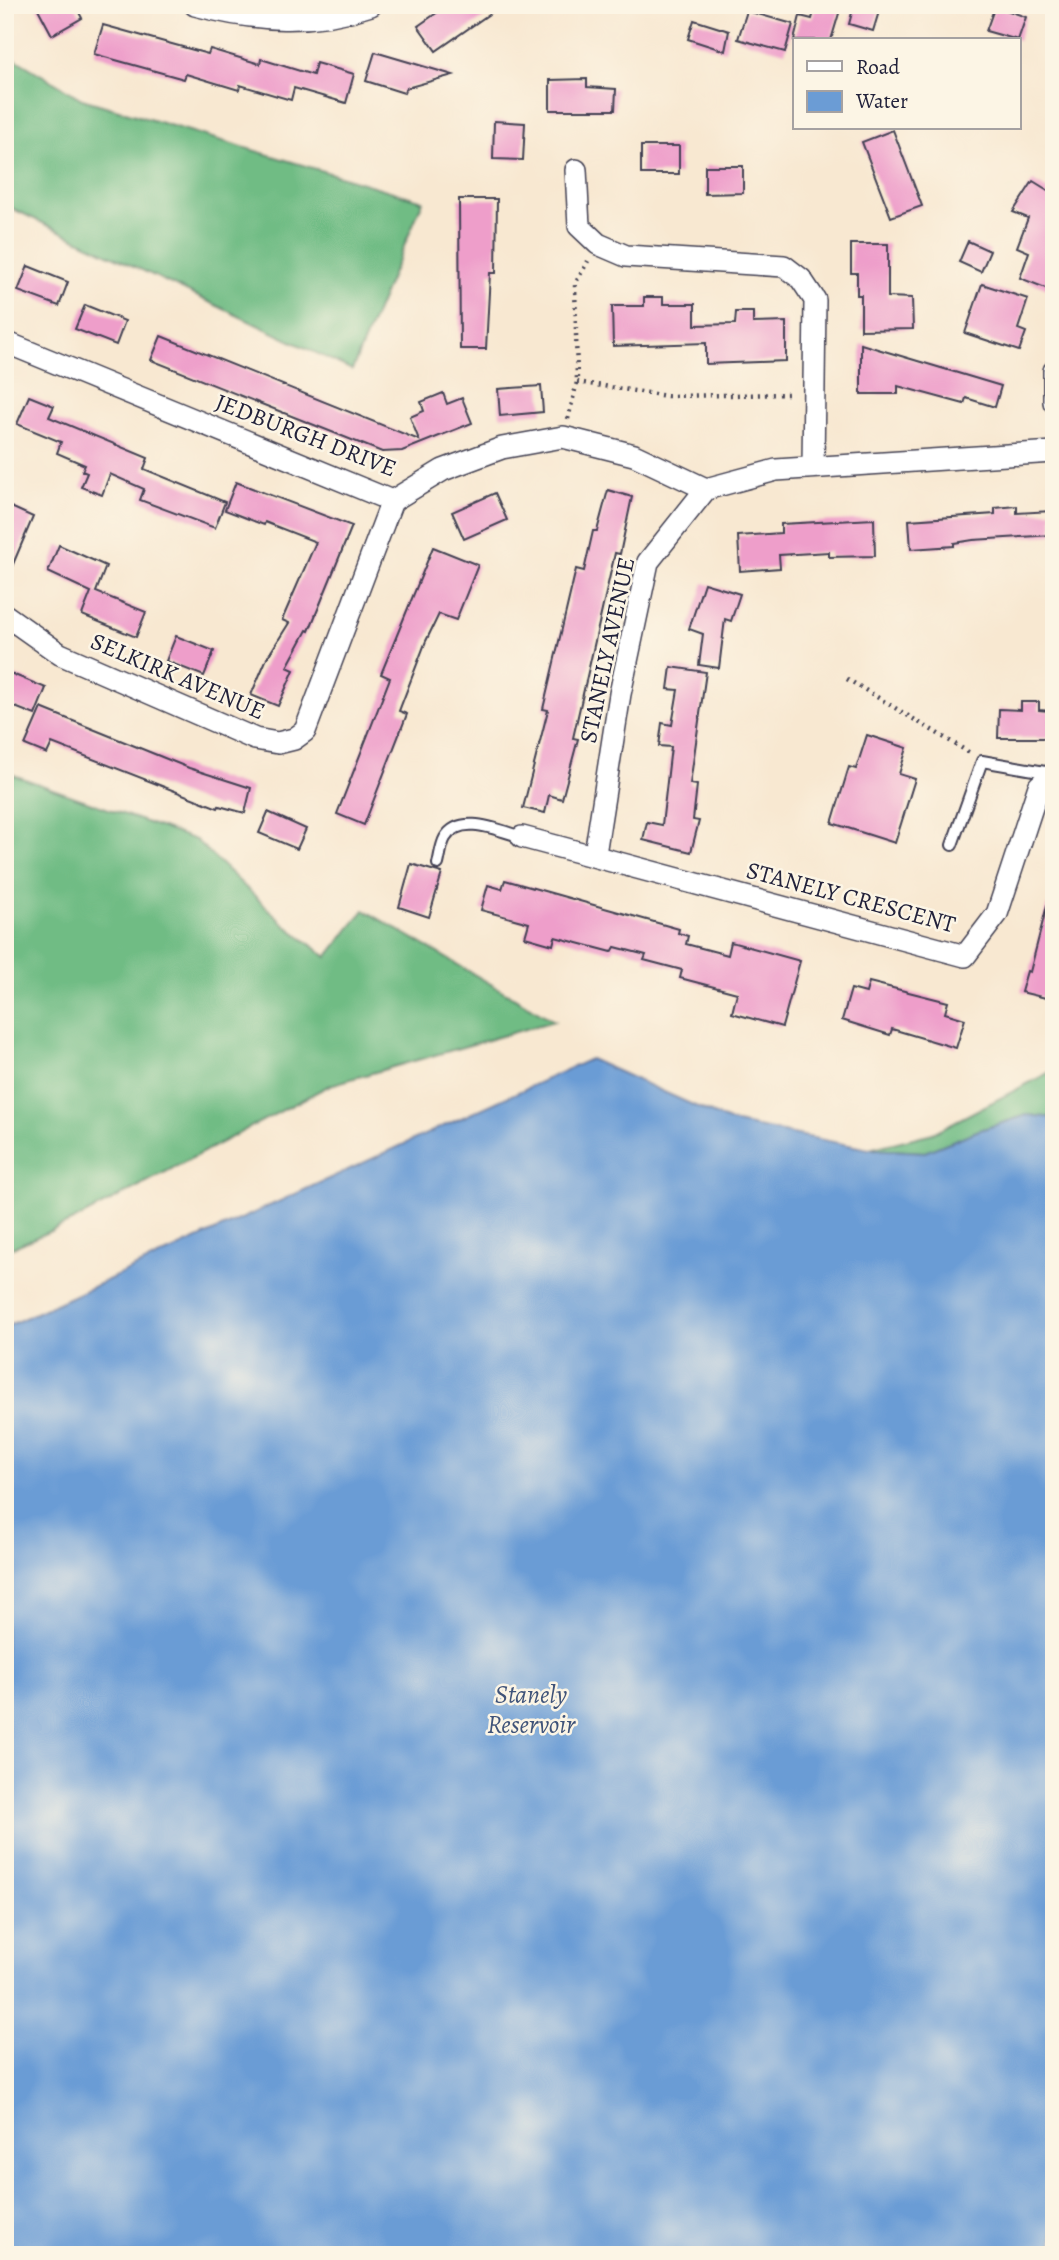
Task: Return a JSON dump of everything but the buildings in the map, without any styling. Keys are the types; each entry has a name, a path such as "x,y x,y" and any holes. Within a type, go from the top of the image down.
{"street":[{"path":"195,5 270,20 312,19 371,5"},
{"path":"576,170 579,226 598,244 626,256 784,266 801,279 815,300 813,467"},
{"name":"JEDBURGH DRIVE","path":"5,342 392,501 443,470 502,447 563,437 634,454 706,489"},
{"path":"1054,371 1054,402"},
{"path":"706,489 776,470 1054,452"},
{"name":"STANELY AVENUE","path":"595,854 620,694 649,562 706,489"},
{"name":"SELKIRK AVENUE","path":"5,615 60,654 134,689 255,739 278,743 294,739 305,731 392,501"},
{"name":"STANELY CRESCENT","path":"522,837 595,854 965,956 997,914 1039,786 1052,773"}],"lane":[{"path":"952,845 982,761 1052,773"},
{"path":"438,864 445,838 456,827 469,824 522,837"}],"path":[{"path":"563,437 578,382 575,284 598,244"},
{"path":"578,382 667,396 815,393"},
{"path":"847,679 982,761"}],"green space":[{"path":"5,53 82,99 423,201 352,370 5,205"},
{"path":"5,772 196,840 285,925 327,957 364,910 554,1021 330,1085 73,1221 5,1251"},
{"path":"1054,1070 1054,1118 1027,1115 925,1152 869,1149 933,1133"}],"water":[{"name":"Stanely Reservoir","path":"590,1059 731,1122 869,1149 925,1152 1027,1115 1054,1118 1054,2250 983,2255 5,2255 5,1327"}]}
